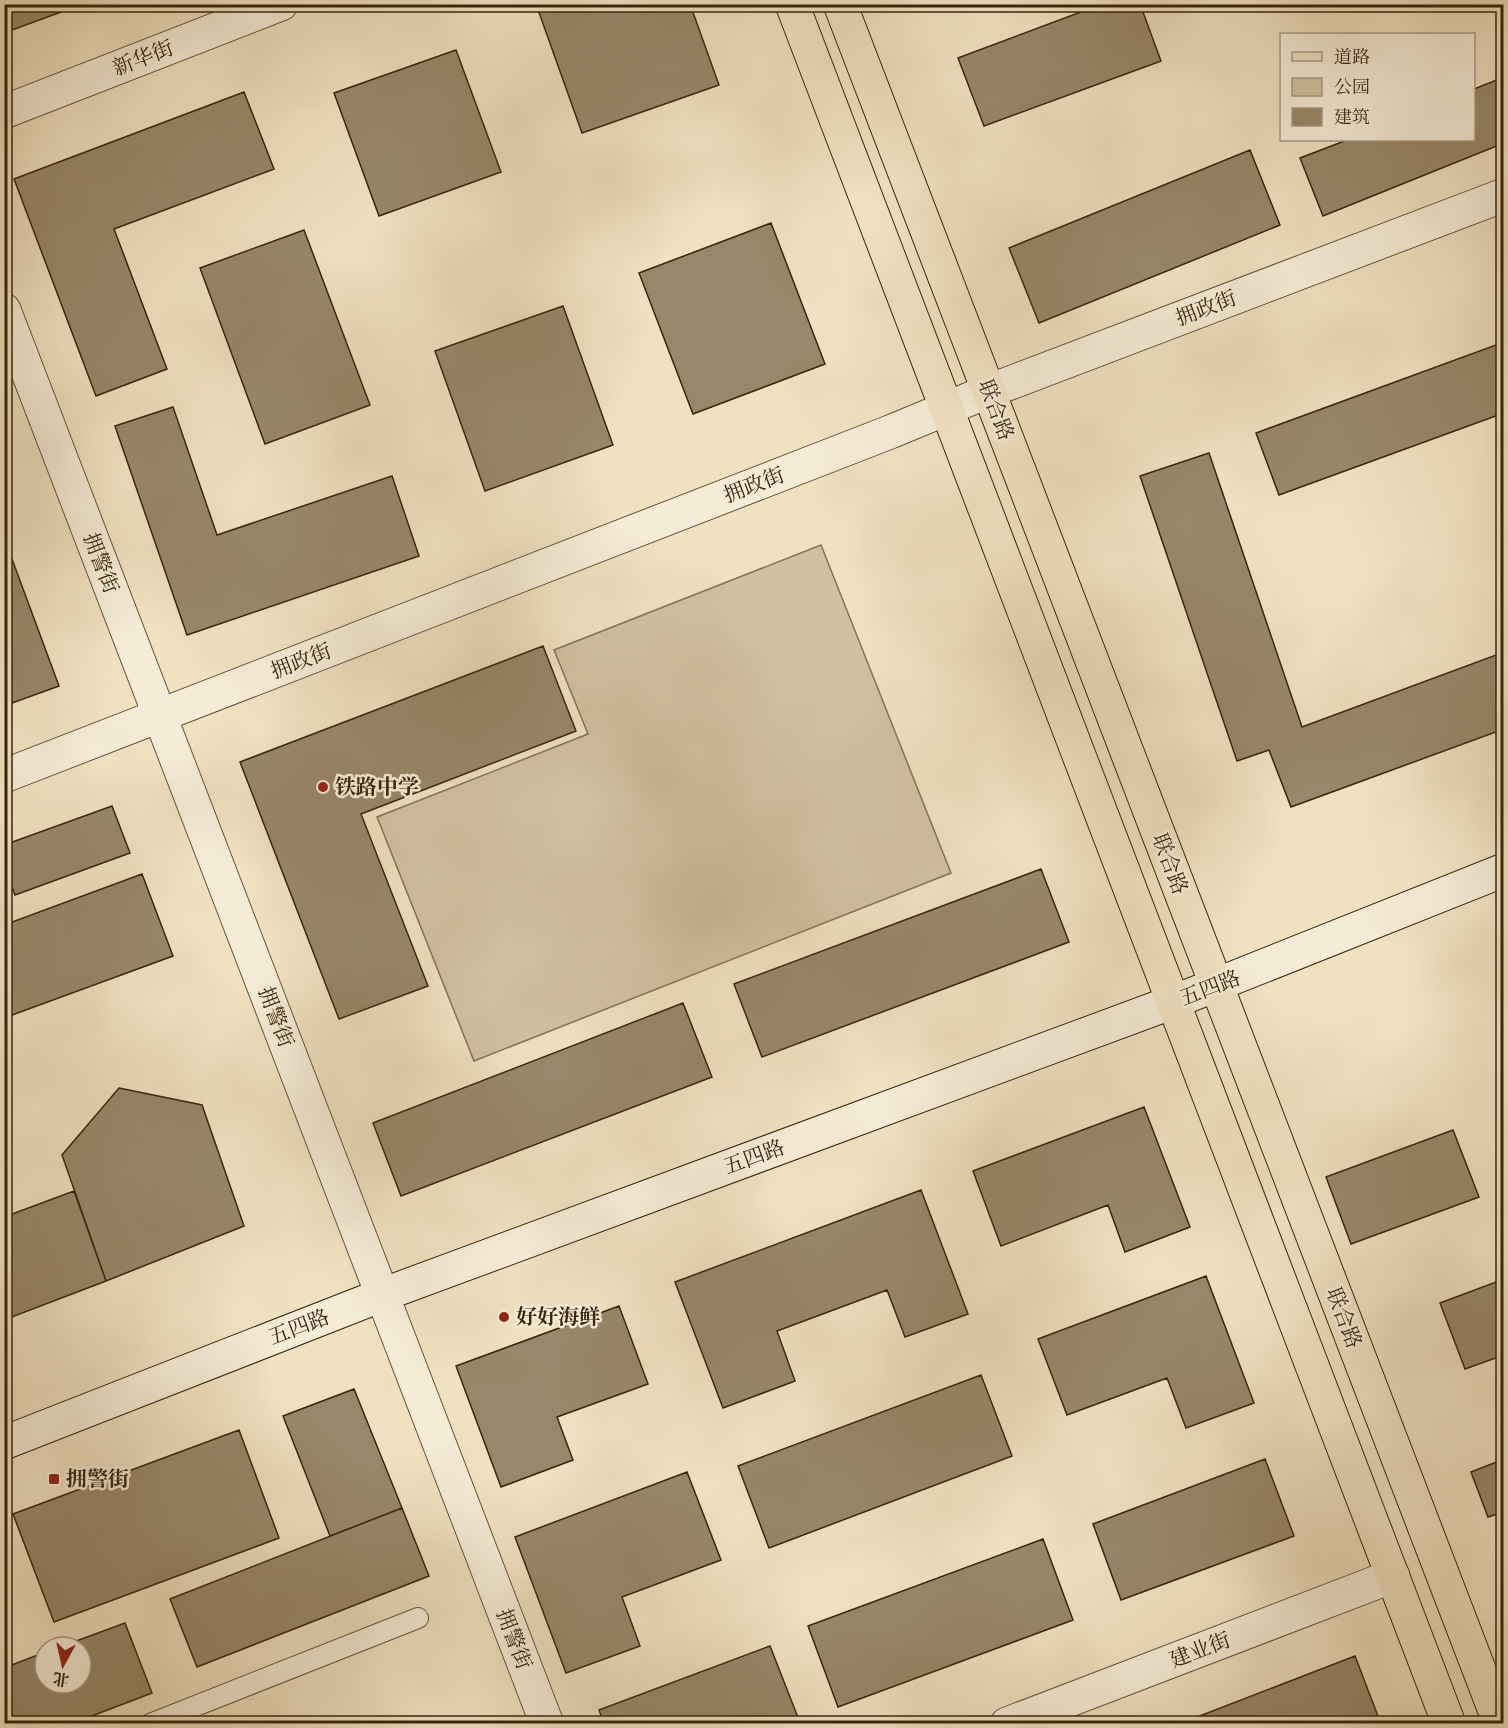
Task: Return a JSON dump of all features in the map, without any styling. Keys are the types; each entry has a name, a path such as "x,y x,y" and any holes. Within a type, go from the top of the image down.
{"main road":[{"path":"792,4 1449,1724"},
{"name":"联合路","path":"840,4 1500,1724"}],"street":[{"name":"新华街","path":"4,112 280,4"},
{"name":"拥政街","path":"4,776 890,432 988,391 1503,195"},
{"name":"拥警街","path":"4,310 547,1724"},
{"name":"五四路","path":"4,1443 382,1295 1173,1002 1503,870"},
{"name":"建业街","path":"1007,1724 1393,1576"}],"lane":[{"path":"150,1724 417,1618"}],"green space":[{"path":"821,545 951,873 474,1061 377,817 588,734 554,650"}],"building":[{"path":"4,4 83,4 4,33"},
{"path":"536,4 690,4 719,85 582,133"},
{"path":"1102,4 1140,4 1161,61 984,126 958,58"},
{"path":"456,50 501,172 379,216 334,93"},
{"path":"1504,77 1504,143 1323,216 1300,158 1344,141 1475,141 1475,89"},
{"path":"244,92 274,169 114,229 167,369 96,396 14,179"},
{"path":"1250,150 1280,225 1039,323 1009,248"},
{"path":"771,223 825,364 693,414 639,273"},
{"path":"304,230 370,405 265,444 200,268"},
{"path":"563,306 613,445 485,491 435,351"},
{"path":"1504,342 1504,413 1279,495 1256,433"},
{"path":"173,407 217,535 392,476 419,556 187,635 115,426"},
{"path":"1209,453 1302,727 1504,652 1504,729 1291,807 1269,750 1237,761 1140,476"},
{"path":"12,559 59,686 4,706 4,562"},
{"path":"543,646 576,731 361,814 428,986 339,1019 240,762"},
{"path":"112,806 130,853 15,895 4,867 4,845"},
{"path":"1041,869 1069,942 762,1057 734,984"},
{"path":"142,874 173,956 4,1018 4,925"},
{"path":"683,1003 712,1077 401,1196 373,1123"},
{"path":"119,1088 202,1105 244,1226 106,1281 62,1155"},
{"path":"1144,1107 1190,1227 1125,1252 1108,1205 1001,1246 973,1171"},
{"path":"1453,1130 1479,1197 1351,1244 1326,1177"},
{"path":"921,1190 968,1314 905,1337 887,1290 777,1331 795,1381 723,1408 675,1282"},
{"path":"74,1191 106,1281 4,1320 4,1217"},
{"path":"1206,1276 1254,1403 1186,1428 1167,1378 1067,1415 1038,1339"},
{"path":"1504,1279 1504,1355 1465,1369 1440,1303"},
{"path":"619,1306 648,1384 557,1417 573,1460 501,1487 456,1366"},
{"path":"981,1375 1012,1456 769,1548 738,1466"},
{"path":"354,1389 402,1508 330,1536 283,1416"},
{"path":"239,1430 279,1538 54,1622 13,1514"},
{"path":"1265,1459 1294,1536 1121,1600 1093,1524"},
{"path":"1504,1459 1504,1512 1488,1517 1471,1472"},
{"path":"687,1472 721,1560 622,1597 640,1646 566,1673 515,1537"},
{"path":"402,1508 429,1576 197,1667 170,1599"},
{"path":"1043,1539 1073,1620 838,1707 808,1626"},
{"path":"125,1623 152,1693 71,1724 4,1724 4,1668 33,1657 33,1695 93,1695 92,1635"},
{"path":"770,1646 799,1720 790,1724 604,1724 599,1710"},
{"path":"1355,1656 1381,1724 1179,1724"}],"place":[{"name":"铁路中学","path":"323,787"},
{"name":"好好海鲜","path":"504,1317"},
{"name":"拥警街","path":"54,1479"}]}
